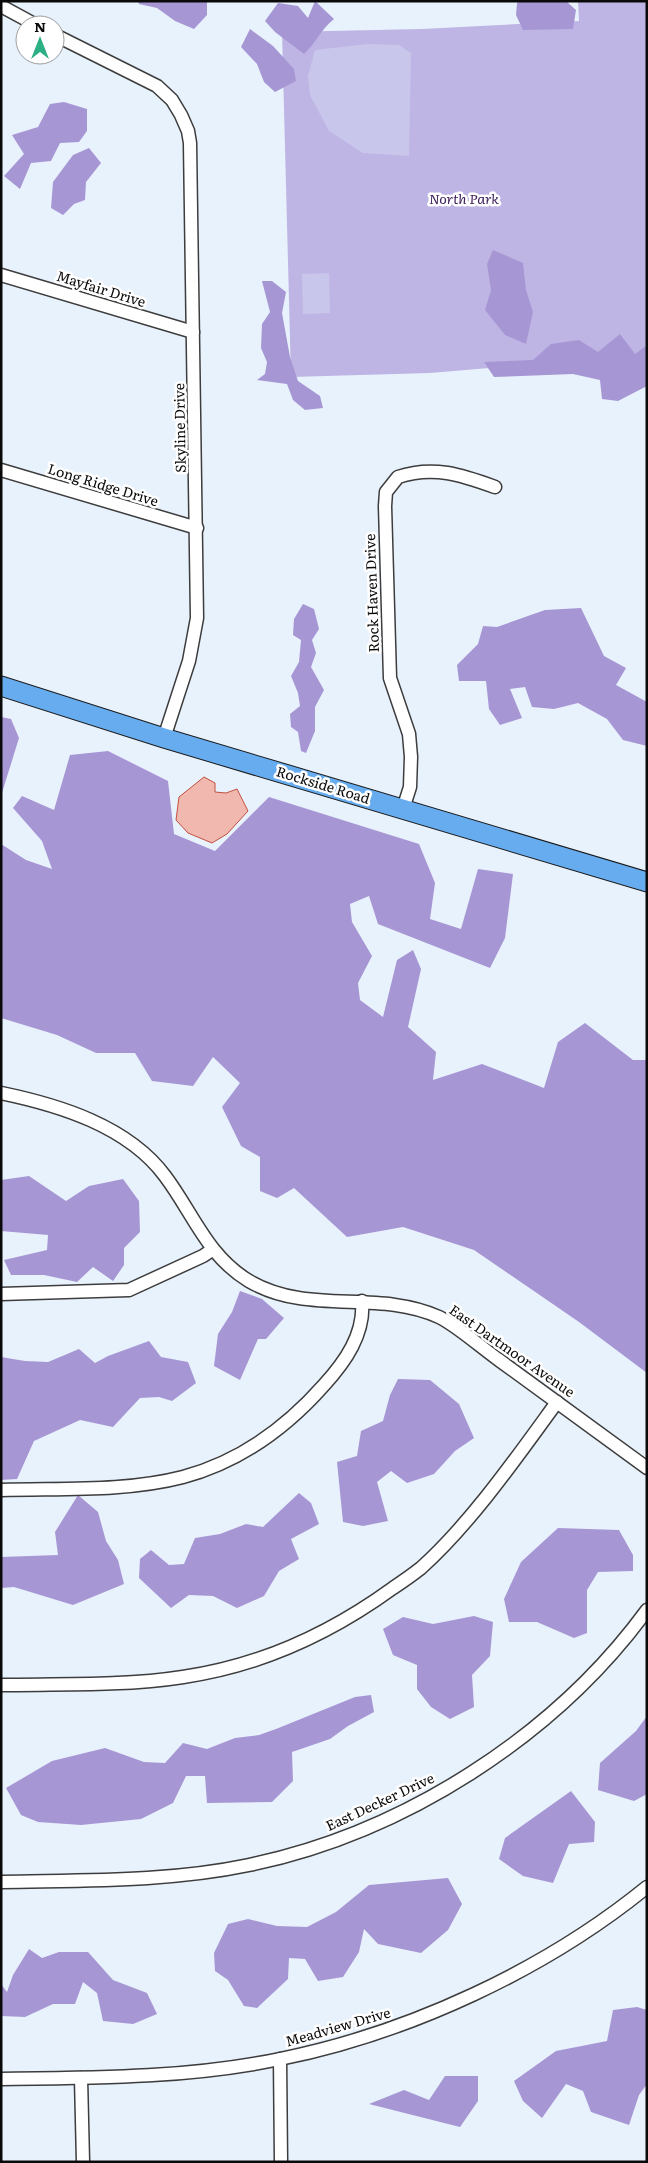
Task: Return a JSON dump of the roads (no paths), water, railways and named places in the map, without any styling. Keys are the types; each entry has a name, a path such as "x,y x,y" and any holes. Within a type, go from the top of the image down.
{"main road":[{"name":"Rockside Road","path":"1,686 164,738 647,882"}],"street":[{"path":"1,6 18,15"},
{"name":"Skyline Drive","path":"65,39 157,86 172,100 188,131 191,154 197,618 194,641 164,738"},
{"name":"Mayfair Drive","path":"1,275 193,332"},
{"name":"Long Ridge Drive","path":"1,470 197,528"},
{"name":"Rock Haven Drive","path":"403,809 410,786 411,757 409,734 390,678 384,506 386,492 398,477 422,472 460,474 495,487"},
{"name":"East Dartmoor Avenue","path":"1,1093 40,1101 82,1117 133,1144 164,1174 212,1250 229,1266 250,1281 292,1297 327,1302 397,1304 439,1318 647,1468"},
{"path":"1,1294 129,1290 212,1250"},
{"path":"1,1490 129,1486 183,1477 235,1458 273,1435 309,1402 337,1370 356,1339 364,1316 362,1302"},
{"path":"1,1685 145,1681 181,1678 218,1671 288,1648 339,1623 371,1604 420,1569 454,1534 557,1402"},
{"name":"East Decker Drive","path":"1,1882 164,1877 249,1865 327,1843 382,1821 436,1794 477,1770 517,1741 579,1688 647,1610"},
{"name":"Meadview Drive","path":"1,2079 81,2078 182,2072 280,2059 348,2043 406,2023 473,1995 537,1961 621,1908 647,1887"},
{"path":"280,2059 282,2162"},
{"path":"81,2078 84,2162"}],"park label":[{"name":"North Park","path":"464,199"}]}
